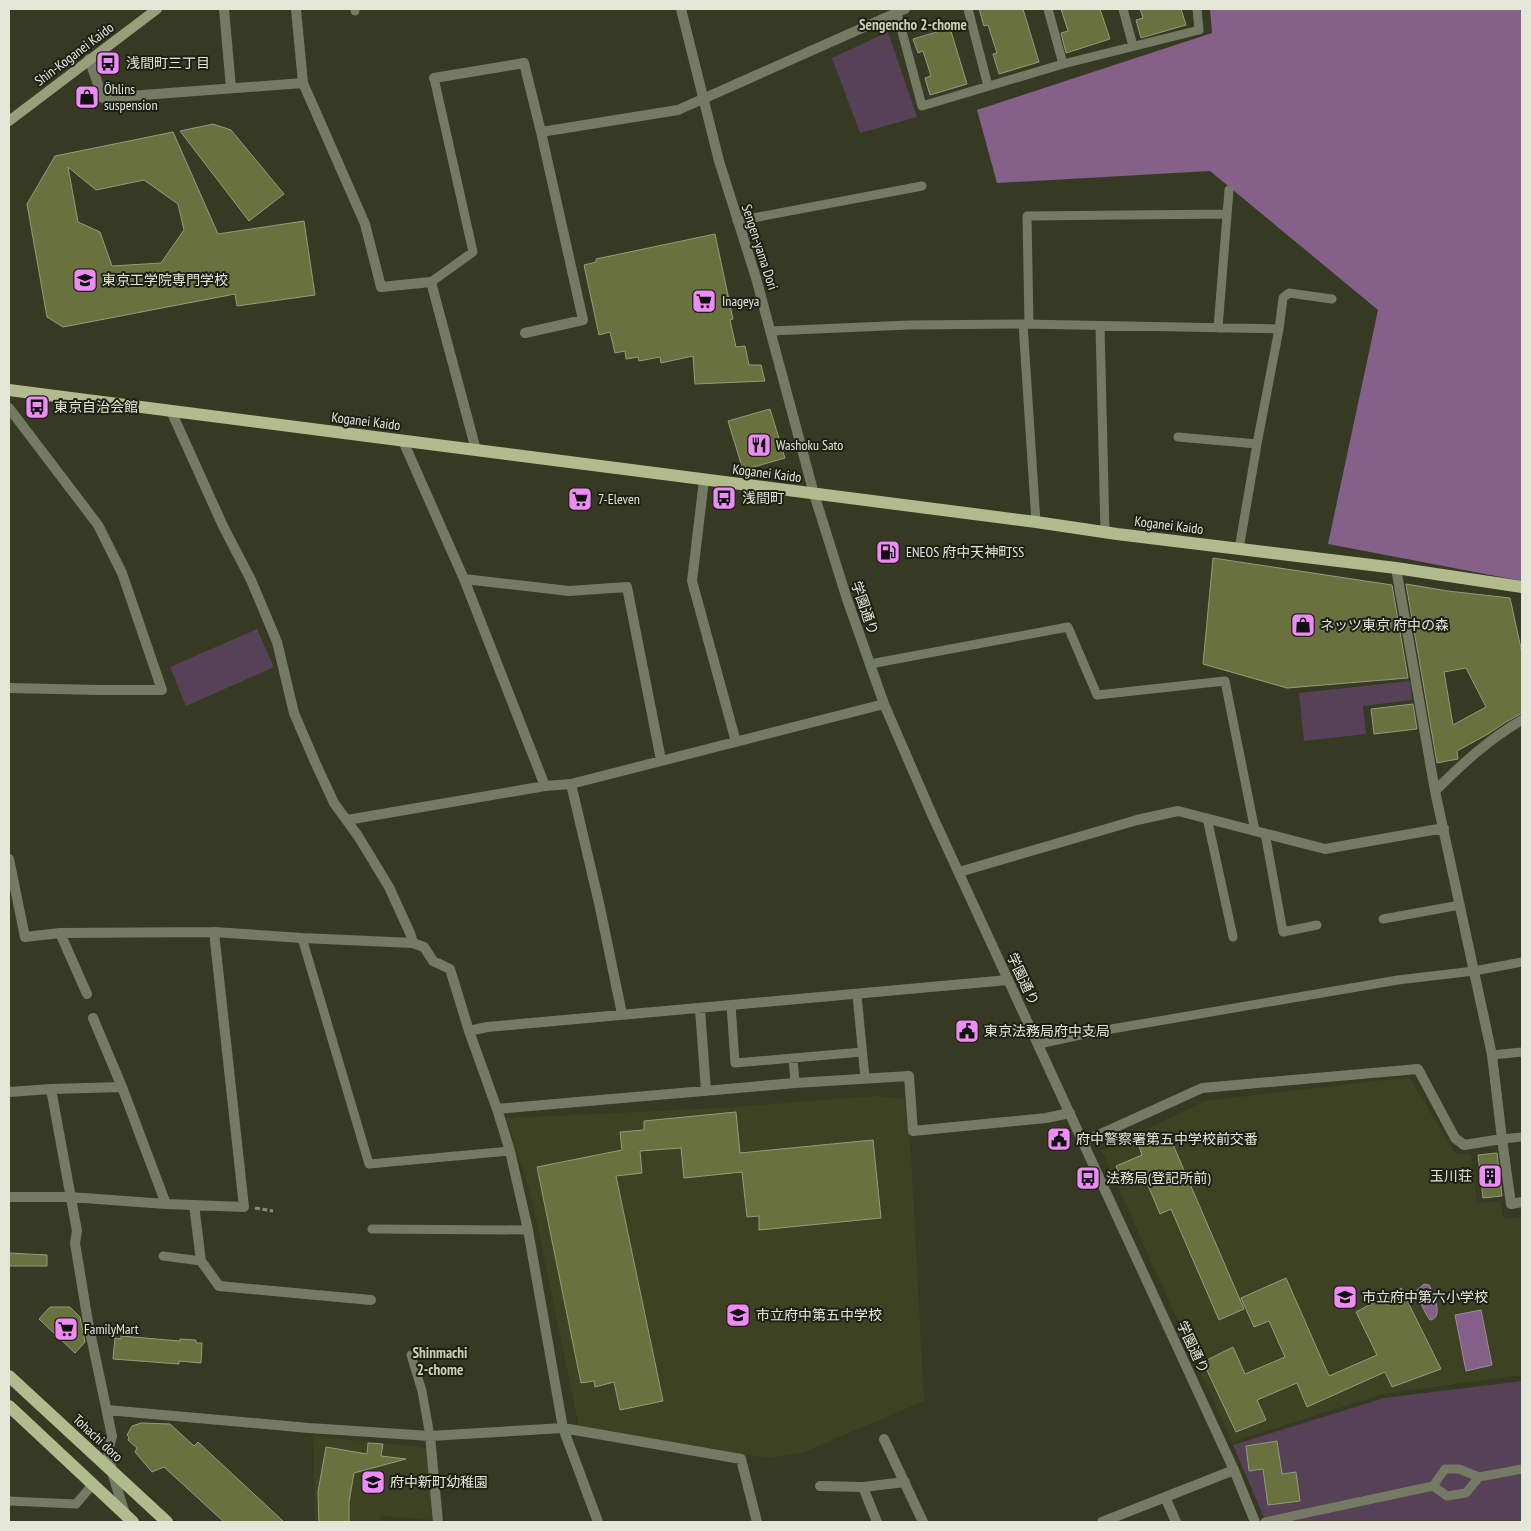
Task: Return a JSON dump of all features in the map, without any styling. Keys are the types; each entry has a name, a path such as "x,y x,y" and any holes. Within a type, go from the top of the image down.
{"main road":[{"name":"Shin-Koganei Kaido","path":"9,121 156,9"},
{"name":"Koganei Kaido","path":"9,390 1396,568 1522,586"},
{"name":"Tohachi doro","path":"9,1376 167,1522"},
{"path":"9,1406 93,1484 128,1520"}],"street":[{"path":"224,9 231,88"},
{"path":"296,9 303,83 365,224 381,287 431,282 476,450"},
{"name":"Sengen-yama Dori","path":"682,9 702,98 719,161 756,278 814,494"},
{"path":"541,132 678,110 901,11"},
{"path":"89,59 103,98 303,83"},
{"path":"434,78 524,63 583,320 525,333"},
{"path":"9,408 98,525 122,574 162,690 9,688"},
{"path":"171,411 223,526 251,580 277,642 294,712 334,802 389,887 413,943"},
{"path":"403,441 464,579 544,786"},
{"path":"704,480 692,581 736,742"},
{"name":"学園通り","path":"814,494 847,599 884,704 933,817 1234,1470 1255,1522"},
{"path":"1396,568 1435,791 1492,1054 1512,1204 1522,1202"},
{"path":"464,579 569,591 627,587 661,760"},
{"path":"347,820 544,786 571,784 884,704"},
{"path":"1435,791 1471,756 1502,732 1522,720"},
{"path":"571,784 599,903 622,1014"},
{"path":"959,872 1137,820 1178,811 1325,849 1444,828"},
{"path":"9,859 11,880 25,937 60,933 214,932 413,943 424,946 432,961 450,969 510,1150 528,1230 563,1428 598,1522"},
{"path":"9,1197 70,1197 244,1207 214,932"},
{"path":"60,933 87,994"},
{"path":"469,1031 487,1027 622,1014 700,1009 1008,980"},
{"path":"700,1009 706,1091"},
{"path":"93,1018 122,1087 166,1204"},
{"path":"1083,1142 1202,1088 1418,1069 1455,1138 1464,1145 1502,1140"},
{"path":"497,1109 865,1078 909,1076 913,1131 1046,1118 1070,1113"},
{"path":"9,1092 122,1087"},
{"path":"51,1089 77,1231 75,1243 87,1314 108,1410 112,1436 108,1451 112,1472 128,1520"},
{"path":"194,1205 201,1261 220,1286 371,1300"},
{"path":"108,1410 309,1428 430,1436 563,1428 741,1459 757,1522"},
{"path":"430,1436 438,1522"},
{"path":"884,1439 923,1522"},
{"path":"1102,1522 1234,1470"},
{"path":"820,1486 863,1487 905,1482"},
{"path":"863,1487 877,1522"},
{"path":"1165,1497 1176,1522"}],"lane":[{"path":"968,9 988,86"},
{"path":"1048,9 1064,64"},
{"path":"1123,9 1133,46"},
{"path":"901,11 922,106 1064,64 1199,30 1197,9"},
{"path":"431,282 473,252 434,78"},
{"path":"737,220 922,186"},
{"path":"1218,328 1228,190"},
{"path":"1036,522 1026,324 1027,216 1226,214"},
{"path":"1239,549 1283,298 1289,293 1332,300"},
{"path":"771,331 1026,324 1279,329"},
{"path":"1100,326 1105,532"},
{"path":"1178,437 1257,444"},
{"path":"870,664 1068,627 1096,695 1224,681 1284,932 1317,925"},
{"path":"1207,818 1234,937"},
{"path":"1383,919 1460,905"},
{"path":"302,938 370,1164 510,1150"},
{"path":"1039,1044 1094,1032 1398,980 1474,971 1522,962"},
{"path":"857,994 865,1078"},
{"path":"731,1006 735,1063 862,1052"},
{"path":"1492,1054 1522,1052"},
{"path":"793,1058 794,1084"},
{"path":"1502,1140 1522,1137"},
{"path":"372,1229 528,1230"},
{"path":"163,1256 201,1261"},
{"path":"411,1355 422,1391 430,1436"},
{"path":"1265,1522 1434,1486 1445,1469 1460,1469 1479,1477 1522,1469"},
{"path":"1434,1486 1447,1496 1466,1493 1479,1477"},
{"path":"9,1501 76,1504 93,1484"}],"shaded area":[{"path":"1210,9 1522,9 1522,581 1328,544 1378,310 1210,171 997,183 977,110 1212,33"},
{"path":"888,32 917,117 860,133 832,58"},
{"path":"257,629 274,667 186,706 170,667"},
{"path":"1410,681 1412,700 1363,706 1366,734 1304,741 1299,693"},
{"name":"市立府中第六小学校","path":"1409,1077 1455,1153 1471,1155 1477,1203 1500,1201 1504,1219 1522,1217 1522,1375 1383,1394 1232,1442 1102,1151 1205,1101"},
{"name":"市立府中第五中学校","path":"875,1096 904,1099 911,1154 924,1401 804,1452 770,1458 580,1432 532,1199 506,1118 721,1108"},
{"path":"1424,1284 1429,1285 1437,1305 1436,1315 1434,1319 1430,1320 1422,1306 1417,1290"},
{"path":"1481,1310 1492,1365 1466,1371 1455,1315"},
{"path":"1522,1381 1522,1522 1266,1522 1233,1445 1384,1398"},
{"name":"府中新町幼稚園","path":"313,1436 429,1448 433,1520 380,1516 380,1522 315,1522"}],"building":[{"path":"979,9 1023,9 1039,62 999,74 993,54 997,53 988,25 984,26"},
{"path":"1061,9 1100,9 1110,39 1066,53 1061,33 1068,31"},
{"path":"1140,9 1181,9 1186,25 1141,38 1136,20 1143,18"},
{"path":"950,28 967,84 930,95 925,78 931,76 923,51 918,53 913,39"},
{"path":"213,124 231,130 284,194 249,221 180,131"},
{"path":"173,132 218,234 304,221 315,295 237,306 235,294 63,327 47,317 27,204 55,156","holes":["68,167 96,190 144,180 178,204 184,230 161,263 112,266 100,232 78,222"]},
{"path":"715,234 733,319 730,320 736,347 745,346 749,365 761,365 765,381 695,384 693,356 661,363 660,357 639,361 638,357 626,359 625,351 615,353 610,332 599,335 584,265 596,262 596,259"},
{"path":"770,409 785,458 743,470 728,421"},
{"name":"ネッツ東京 府中の森","path":"1213,558 1392,585 1408,678 1287,688 1203,664"},
{"path":"1406,584 1510,598 1522,653 1522,713 1457,751 1458,759 1437,763","holes":["1466,668 1486,707 1453,725 1444,672"]},
{"path":"1413,704 1417,729 1374,734 1371,709"},
{"path":"736,1112 740,1153 873,1140 881,1218 759,1230 759,1216 747,1217 742,1172 684,1178 681,1148 640,1151 642,1173 616,1176 663,1401 620,1410 614,1382 595,1387 594,1381 581,1383 537,1167 622,1150 620,1132 644,1130 644,1121"},
{"path":"1168,1133 1244,1309 1219,1320 1171,1209 1160,1214 1144,1176 1124,1184 1116,1166 1142,1155 1139,1146"},
{"name":"玉川荘","path":"1497,1153 1502,1196 1483,1198 1478,1155"},
{"path":"9,1253 47,1255 47,1266 9,1266"},
{"path":"1286,1278 1329,1376 1377,1355 1356,1312 1401,1288 1441,1369 1392,1387 1385,1372 1307,1407 1297,1383 1257,1400 1266,1420 1236,1432 1203,1362 1233,1347 1245,1374 1285,1357 1269,1321 1254,1327 1241,1298"},
{"path":"50,1307 70,1307 80,1317 85,1342 75,1353 39,1319"},
{"path":"121,1336 180,1341 180,1339 196,1340 196,1343 202,1343 201,1363 179,1361 179,1364 113,1359 115,1338 121,1339"},
{"path":"141,1423 170,1424 194,1446 198,1442 284,1522 224,1522 164,1467 152,1472 135,1452 137,1448 128,1440 129,1437 127,1435 132,1426"},
{"path":"1277,1441 1282,1474 1296,1472 1300,1501 1268,1505 1263,1469 1249,1471 1246,1446"},
{"path":"368,1443 383,1444 381,1456 406,1459 354,1473 349,1502 349,1522 319,1522 318,1492 326,1447 367,1454"}],"place":[{"name":"浅間町三丁目","path":"108,63"},
{"name":"Öhlins suspension","path":"87,97"},
{"name":"東京工学院専門学校","path":"85,280"},
{"name":"Inageya","path":"704,301"},
{"name":"東京自治会館","path":"37,407"},
{"name":"Washoku Sato","path":"759,445"},
{"name":"浅間町","path":"724,498"},
{"name":"7-Eleven","path":"580,499"},
{"name":"ENEOS 府中天神町SS","path":"888,552"},
{"name":"ネッツ東京 府中の森","path":"1303,625"},
{"name":"東京法務局府中支局","path":"967,1031"},
{"name":"府中警察署第五中学校前交番","path":"1059,1139"},
{"name":"玉川荘","path":"1490,1176"},
{"name":"法務局(登記所前)","path":"1088,1178"},
{"name":"市立府中第六小学校","path":"1345,1297"},
{"name":"市立府中第五中学校","path":"738,1315"},
{"name":"FamilyMart","path":"66,1329"},
{"name":"府中新町幼稚園","path":"373,1482"}],"district":[{"name":"Sengencho 2-chome","path":"913,24"},
{"name":"Shinmachi 2-chome","path":"440,1360"}]}
